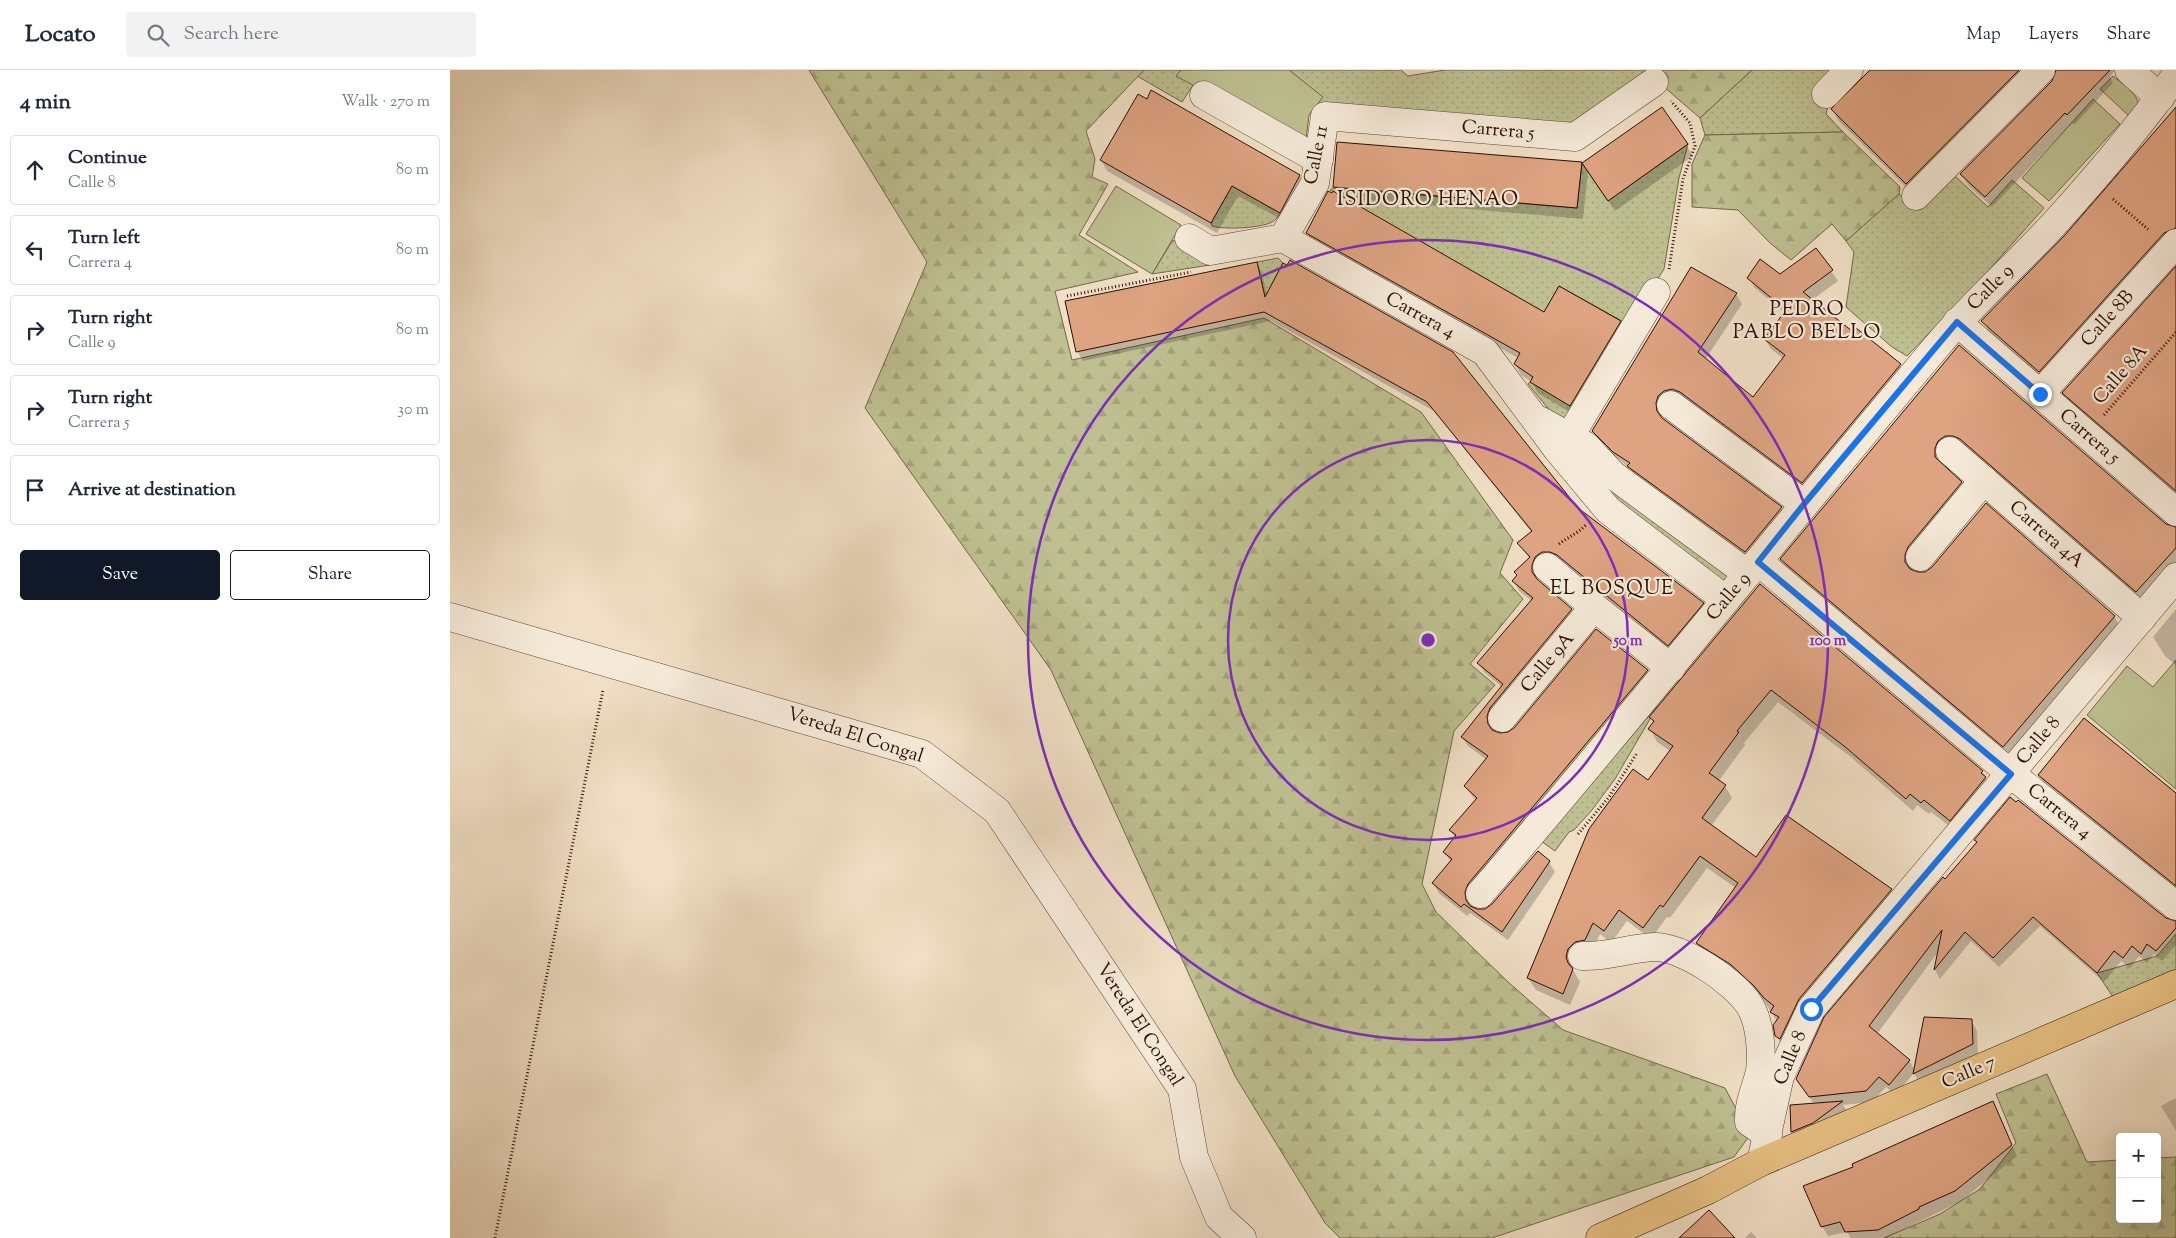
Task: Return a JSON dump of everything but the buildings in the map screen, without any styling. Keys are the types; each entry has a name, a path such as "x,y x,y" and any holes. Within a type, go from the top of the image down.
{"main road":[{"name":"Calle 7","path":"1600,1238 1708,1190 1756,1164 2176,984"}],"street":[{"path":"1826,94 1850,70"},
{"path":"1916,196 2041,70"},
{"path":"2129,70 2160,98"},
{"name":"Calle 9","path":"1480,894 1671,668 1804,504 1957,322 2053,224 2160,98 2176,75"},
{"name":"Carrera 5","path":"1324,116 1575,138 1654,82"},
{"path":"1204,95 1319,160"},
{"name":"Calle 11","path":"1283,238 1315,183 1324,116"},
{"path":"1200,244 1283,238"},
{"name":"Carrera 4","path":"1283,238 1485,352 1557,449 1608,510 1726,600"},
{"name":"Calle 8B","path":"2040,394 2174,246"},
{"path":"1570,436 1656,292"},
{"name":"Carrera 5","path":"1957,322 2176,512"},
{"path":"1671,405 1804,504"},
{"name":"Carrera 4","path":"1535,419 1586,446 1613,475 1754,568 2176,906"},
{"name":"Carrera 4A","path":"1950,451 2142,618"},
{"path":"1920,557 1984,480"},
{"path":"1547,567 1594,608 1671,668"},
{"name":"Calle 8","path":"1756,1164 1768,1135 1780,1076 1811,1009 2176,577"},
{"name":"Calle 9A","path":"1502,718 1594,608"},
{"name":"Vereda El Congal","path":"450,617 922,754 997,811 1182,1088 1194,1157 1219,1217 1242,1238"},
{"path":"1582,956 1614,955 1655,947 1674,950 1704,966 1737,992 1749,1005 1756,1018 1759,1039 1761,1062 1748,1106 1749,1122 1768,1135"}],"path":[{"path":"1654,82 1690,123 1695,146 1683,179 1670,269 1656,292"},
{"path":"2090,181 2174,246"},
{"path":"1067,296 1214,267 1200,244"},
{"name":"Calle 8A","path":"2086,435 2176,332"},
{"path":"1547,567 1544,557 1569,536 1575,535 1597,514 1608,510"},
{"path":"495,1238 608,663"}],"green space":[{"path":"809,70 1144,70 1086,131 1095,159 1092,177 1108,184 1079,235 1138,272 1055,291 1072,360 1264,318 1421,412 1513,540 1500,573 1523,599 1470,664 1495,685 1454,731 1422,884 1436,912 1508,982 1563,1030 1725,1088 1750,1135 1734,1157 1492,1238 1340,1238 1325,1223 1235,1076 1051,670 865,408 927,262"},
{"path":"1144,70 1181,70 1177,76 1193,85 1182,102 1137,76"},
{"path":"1181,70 1289,70 1323,97 1309,115 1306,139 1233,107 1176,76"},
{"path":"1289,70 1401,70 1408,76 1445,70 1647,70 1576,122 1557,123 1315,106 1322,97"},
{"path":"1650,70 1752,70 1700,118 1663,86"},
{"path":"1752,70 1837,70 1826,114 1843,132 1705,135 1700,118"},
{"path":"2113,76 2129,89 2139,105 2129,116 2100,89"},
{"path":"2093,99 2120,124 2049,201 2022,178"},
{"path":"1843,132 1900,187 1899,194 1846,241 1832,224 1791,260 1770,243 1738,210 1692,207 1692,164 1705,135"},
{"path":"1688,144 1679,178 1664,269 1629,325 1559,286 1544,313 1330,190 1333,188 1577,208 1582,163 1608,201"},
{"path":"1956,177 1988,207 2012,180 2044,208 1981,279 1907,356 1892,347 1846,307 1854,252 1846,241 1899,194 1918,210 1951,178"},
{"path":"1116,186 1181,225 1152,274 1086,234"},
{"path":"1232,186 1280,213 1278,217 1267,224 1252,227 1225,228 1212,226 1211,223"},
{"path":"1173,240 1209,261 1210,265 1152,274"},
{"path":"1278,258 1283,263 1265,297 1257,262"},
{"path":"1530,382 1578,410 1573,419 1559,422 1528,384"},
{"path":"1573,448 1739,576 1722,582 1618,505"},
{"path":"2176,660 2176,789 2087,715 2127,666 2153,687"},
{"path":"1652,706 1657,707 1615,779 1592,810 1574,830 1569,832 1555,851 1541,841"},
{"path":"2176,934 2176,971 2113,997 2097,973 2157,956"},
{"path":"2047,1074 2087,1162 2116,1160 2116,1223 2161,1223 2161,1158 2176,1157 2176,1238 1884,1238 1940,1214 1980,1189 2016,1143 1996,1094"}],"district":[{"name":"ISIDORO HENAO","path":"1428,200"},
{"name":"PEDRO PABLO BELLO","path":"1807,322"},
{"name":"EL BOSQUE","path":"1612,589"}],"route":[{"path":"1811,1009 2011,774 1758,562 1804,504 1957,322 2040,394"}]}
